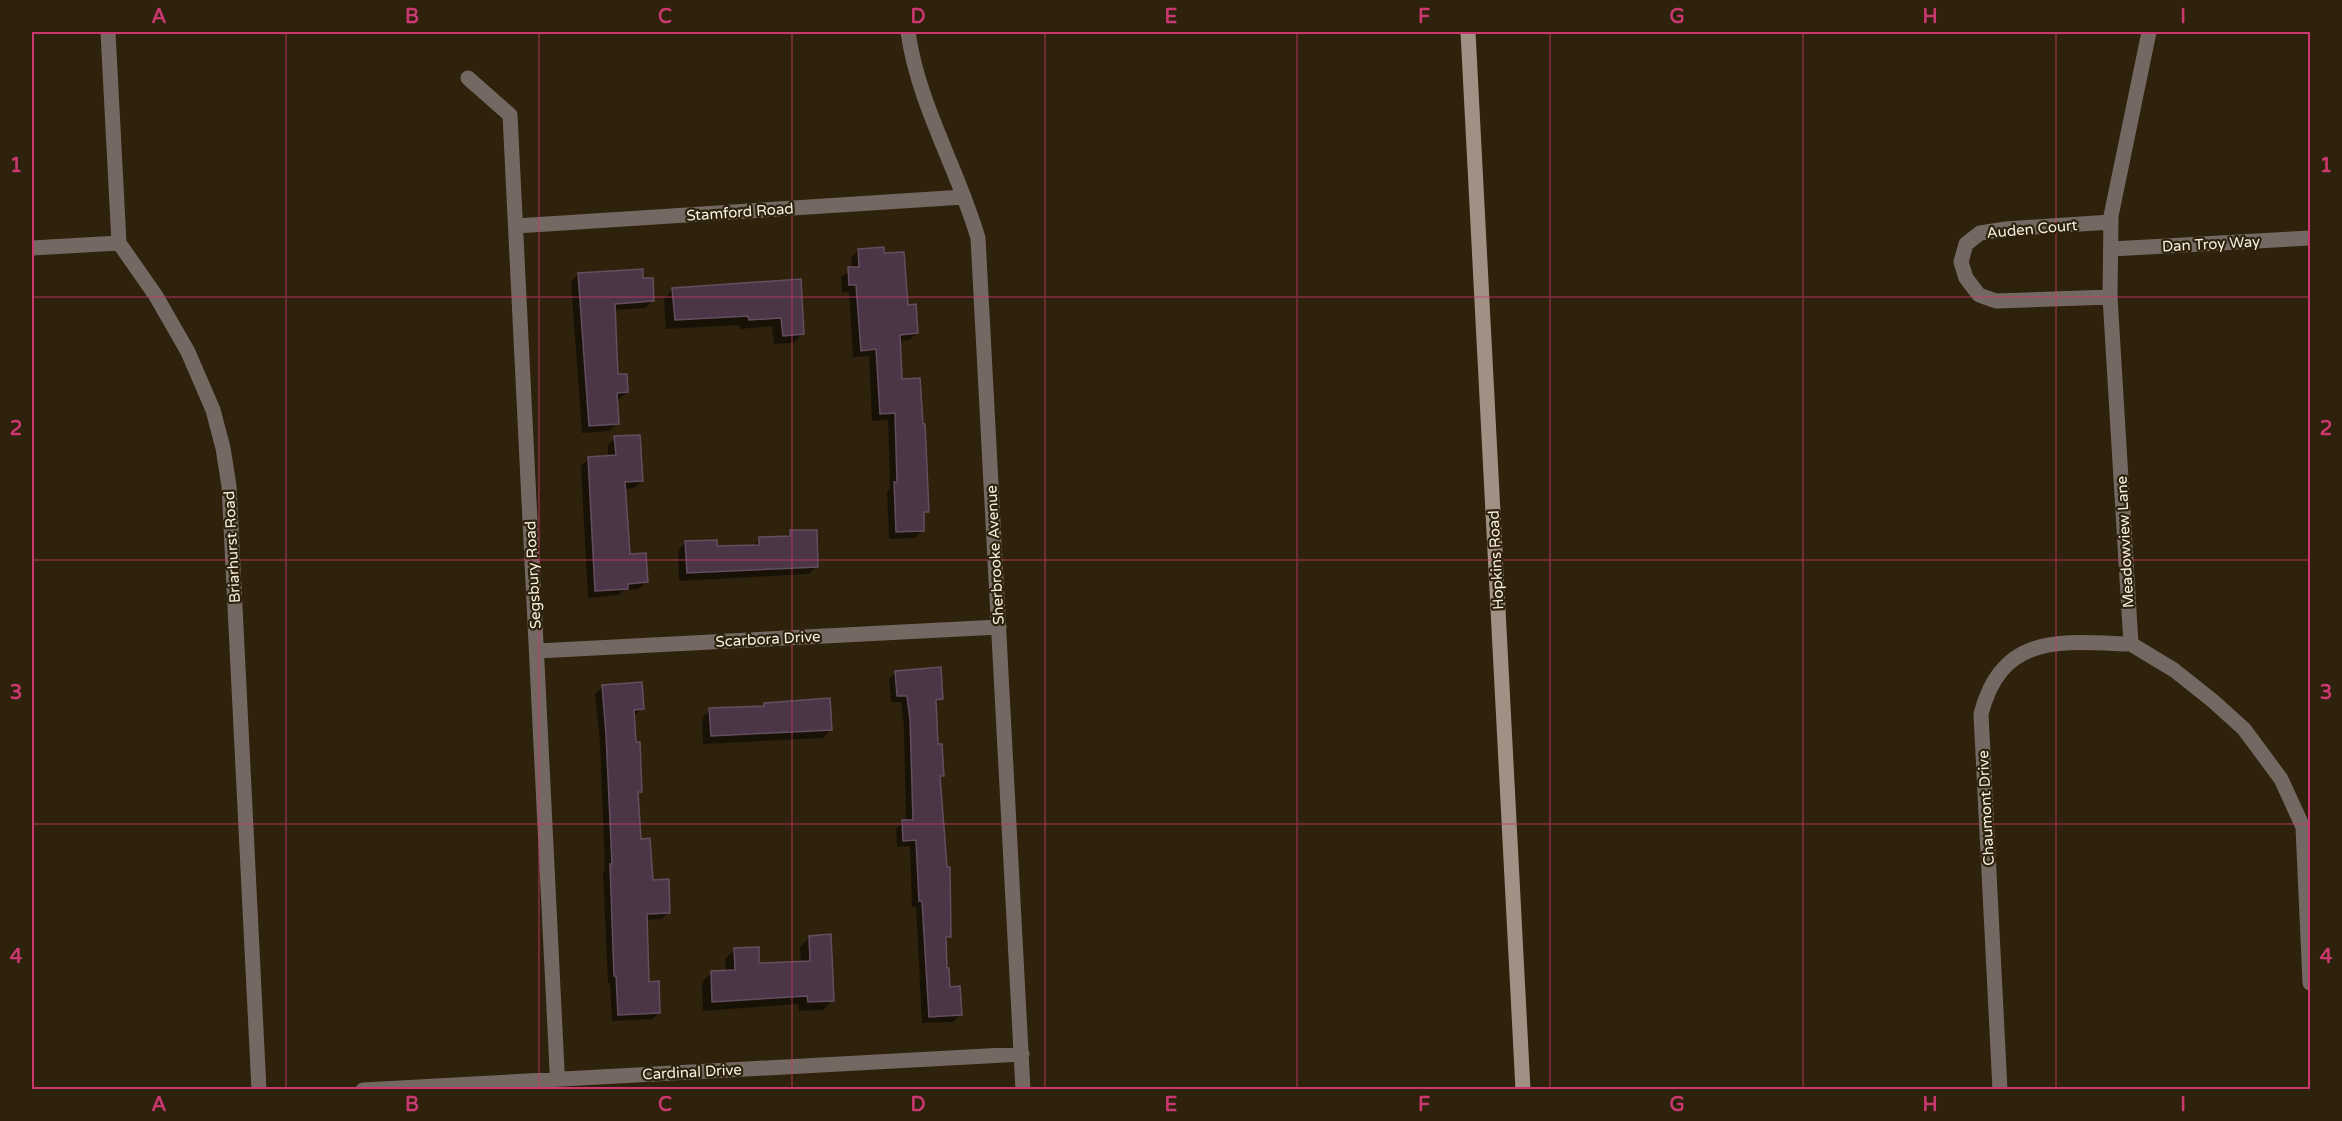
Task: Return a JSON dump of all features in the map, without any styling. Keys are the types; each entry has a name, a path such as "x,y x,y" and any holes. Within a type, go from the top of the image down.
{"street":[{"path":"32,248 119,243 108,32"},
{"name":"Sherbrooke Avenue","path":"908,32 937,134 978,238 1023,1089"},
{"name":"Hopkins Road","path":"1468,32 1523,1089"},
{"name":"Meadowview Lane","path":"2131,644 2110,297 2111,222 2149,32"},
{"name":"Segsbury Road","path":"468,78 510,115 558,1084"},
{"name":"Stamford Road","path":"516,226 964,198"},
{"name":"Auden Court","path":"2110,297 1996,301 1979,295 1966,278 1961,262 1966,244 1980,233 2006,229 2111,222"},
{"name":"Dan Troy Way","path":"2111,249 2310,238"},
{"name":"Briarhurst Road","path":"119,243 156,296 188,352 213,410 223,448 229,486 259,1089"},
{"name":"Scarbora Drive","path":"537,651 999,627"},
{"name":"Chaumont Drive","path":"2000,1089 1981,714 1986,695 1997,675 2008,663 2025,652 2050,643 2131,644"},
{"path":"2131,644 2174,670 2213,701 2244,729 2281,779 2303,827 2310,982"},
{"name":"Cardinal Drive","path":"363,1089 558,1084 1022,1054"}],"building":[{"path":"884,247 884,253 904,252 908,305 916,304 918,333 900,335 902,379 920,378 923,424 925,424 929,512 924,512 924,531 896,532 895,413 880,414 876,349 861,351 856,285 849,285 848,267 859,267 858,249"},
{"path":"643,269 643,278 653,278 654,301 615,304 618,374 627,374 628,392 617,393 619,424 589,426 578,273"},
{"path":"801,279 804,334 783,336 781,318 749,320 748,316 675,320 672,288"},
{"path":"640,435 643,481 625,482 630,554 646,553 648,582 628,584 628,589 595,591 588,457 616,455 614,436"},
{"path":"790,530 817,530 818,567 687,573 685,541 717,540 717,546 759,545 759,537 790,536"},
{"path":"941,667 943,699 936,700 938,744 942,744 944,776 940,776 947,867 950,867 951,937 946,937 947,968 949,968 950,987 960,986 962,1015 929,1017 916,840 903,841 902,820 913,820 910,719 907,696 897,696 895,671"},
{"path":"642,682 644,709 634,710 636,742 640,742 642,792 638,792 641,839 650,838 653,880 669,879 670,913 647,914 649,982 659,981 660,1013 618,1015 616,976 614,976 610,864 612,864 602,685"},
{"path":"830,698 832,730 711,736 709,708 764,706 764,703"},
{"path":"831,934 834,1001 808,1002 807,996 712,1002 711,971 735,970 734,948 759,947 759,963 810,961 809,936"}]}
